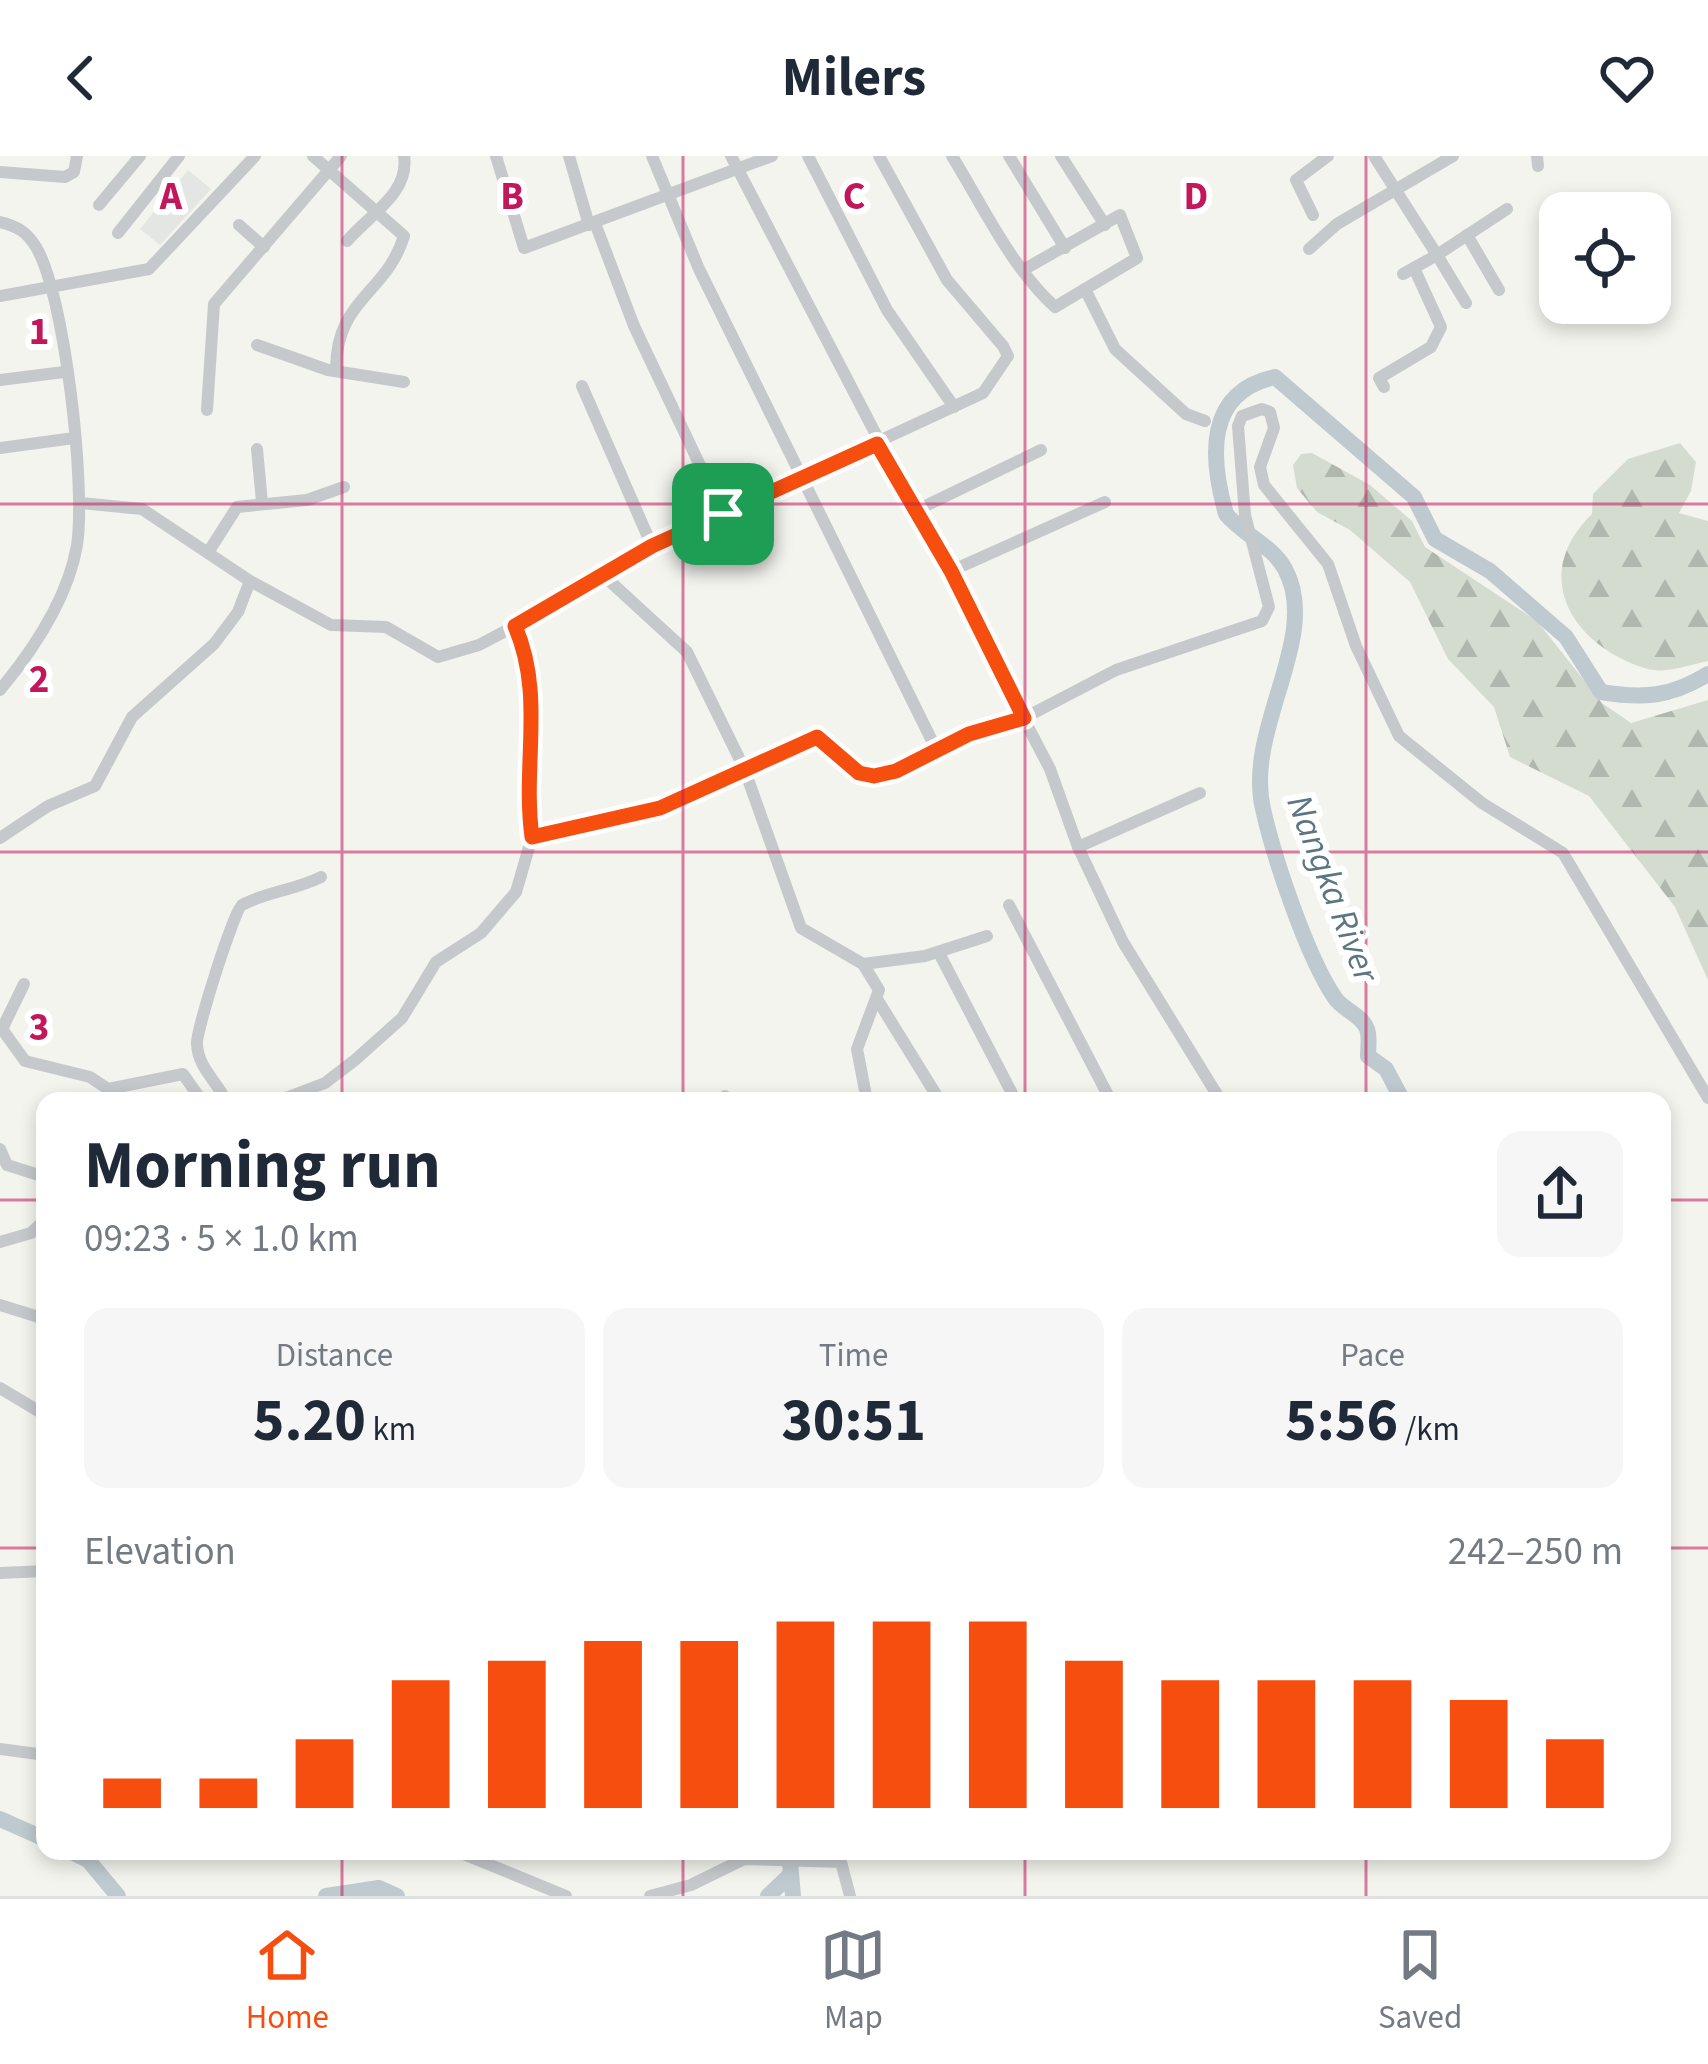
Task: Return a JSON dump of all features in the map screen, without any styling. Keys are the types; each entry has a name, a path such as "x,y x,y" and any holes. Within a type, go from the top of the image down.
{"street":[{"path":"40,176 41,156"},
{"path":"0,164 40,176 65,177 74,172 77,156"},
{"path":"99,205 140,156"},
{"path":"0,296 149,269 256,156"},
{"path":"313,156 404,238 376,284 346,315 336,370"},
{"path":"207,410 214,304 340,156"},
{"path":"347,242 374,210 396,194 407,174 404,156"},
{"path":"496,156 524,248 772,156"},
{"path":"569,156 634,326 723,514"},
{"path":"652,156 801,481 937,752"},
{"path":"731,156 877,444 951,571 1050,770 1078,848 1123,942 1215,1092"},
{"path":"808,156 886,310 953,406"},
{"path":"81,503 142,509 331,626 386,627 438,657 478,645 652,546 983,393 1008,356 947,280 879,156"},
{"path":"952,156 1023,270 1054,307 1137,258 1120,215 1023,270"},
{"path":"1009,156 1065,248"},
{"path":"1060,156 1105,225"},
{"path":"1312,215 1296,180 1328,156"},
{"path":"1374,156 1400,189 1466,303"},
{"path":"1310,249 1337,224 1453,156"},
{"path":"118,233 170,160"},
{"path":"1384,387 1379,377 1431,347 1441,327 1409,271 1508,209"},
{"path":"0,222 17,226 34,242 52,288 81,503 76,549 60,596 33,650 0,690"},
{"path":"239,225 264,248"},
{"path":"1467,235 1499,290"},
{"path":"1085,289 1115,349 1186,415 1205,421"},
{"path":"257,345 336,370 404,382"},
{"path":"0,380 64,372"},
{"path":"582,386 652,546"},
{"path":"532,837 660,808 817,737 859,773 874,776 969,734 1024,718 1116,670 1262,621 1269,607 1245,515 1238,426 1242,416 1262,409 1270,412 1274,428 1262,455 1264,485 1328,564 1356,646 1400,736 1482,803 1562,853 1708,1098"},
{"path":"0,448 74,438"},
{"path":"257,448 262,502"},
{"path":"915,511 1041,450"},
{"path":"209,551 237,506 307,500 344,487"},
{"path":"951,571 1105,502"},
{"path":"603,575 687,652 744,768 801,928 863,964 880,990 857,1049 865,1092"},
{"path":"0,838 48,806 94,786 132,717 214,644 238,612 250,580"},
{"path":"302,1092 325,1083 402,1018 436,962 481,934 516,892 532,837 526,790 534,684 515,626"},
{"path":"1078,848 1200,793"},
{"path":"221,1092 196,1047 198,1019 219,978 232,915 242,905 321,877"},
{"path":"1009,905 1107,1092"},
{"path":"863,964 939,952 987,936"},
{"path":"939,952 1011,1092"},
{"path":"24,984 2,1029 26,1061 90,1077 108,1089 183,1074 196,1092"},
{"path":"878,999 935,1092"},
{"path":"0,1149 7,1166 36,1174"},
{"path":"0,1242 36,1228"},
{"path":"0,1305 36,1315"},
{"path":"0,1388 36,1410"},
{"path":"0,1573 36,1571"},
{"path":"0,1749 36,1754"},
{"path":"478,1860 566,1896"},
{"path":"650,1896 691,1886 742,1860"},
{"path":"760,1860 843,1863 850,1896"}],"shaded area":[{"path":"188,170 211,189 160,245 140,229"}],"green space":[{"path":"1680,443 1696,462 1691,491 1679,513 1708,521 1708,661 1651,670 1618,657 1579,625 1562,583 1564,560 1573,537 1592,514 1593,494 1628,459"},
{"path":"1312,453 1370,485 1412,521 1425,547 1537,621 1602,703 1631,723 1708,700 1708,980 1675,907 1589,796 1510,757 1494,707 1448,659 1410,582 1350,530 1317,512 1297,488 1293,465 1301,454"}],"waterway":[{"name":"Nangka River","path":"1398,1092 1386,1069 1368,1056 1365,1024 1338,1002 1313,958 1263,809 1264,747 1289,653 1294,596 1279,561 1226,514 1216,450 1218,430 1236,397 1275,377 1414,497 1435,539 1490,571 1566,637 1601,692 1656,694 1682,688 1708,674"},
{"path":"0,1819 36,1835"},
{"path":"88,1860 118,1896"},
{"name":"Nangka River","path":"790,1860 793,1896"},
{"path":"768,1896 790,1875"},
{"path":"326,1896 379,1888 397,1896"}],"route":[{"path":"877,444 951,571 1024,718 969,734 896,771 874,776 859,773 817,737 660,808 532,837 526,790 534,684 515,626 652,546 723,514 877,444"}]}
